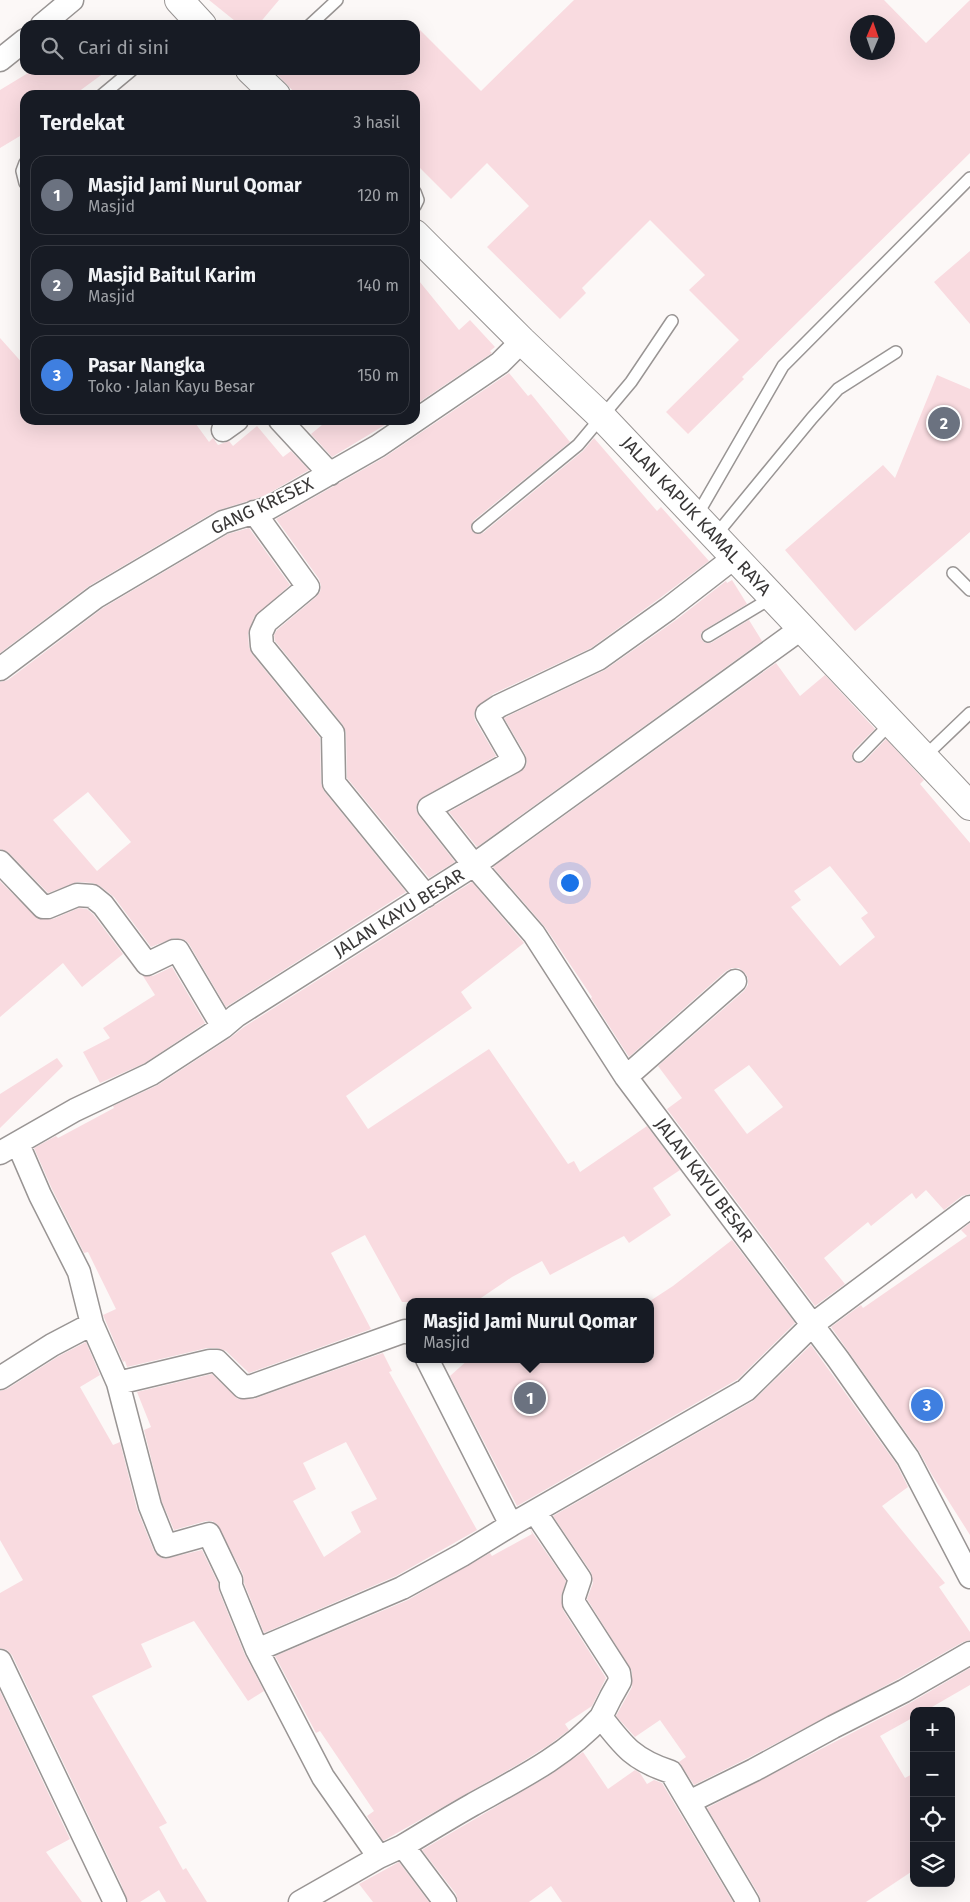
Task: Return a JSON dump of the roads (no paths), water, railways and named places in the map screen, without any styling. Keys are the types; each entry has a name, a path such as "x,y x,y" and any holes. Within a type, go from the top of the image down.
{"main road":[{"path":"259,75 272,90"},
{"name":"JALAN KAPUK KAMAL RAYA","path":"420,239 522,341 602,417 970,806"}],"street":[{"path":"48,20 72,0"},
{"path":"0,60 20,44"},
{"name":"GANG KRESEX","path":"420,417 500,363 522,341"},
{"path":"285,425 330,474"},
{"name":"GANG KRESEX","path":"0,669 96,597 223,522 268,508 330,474 378,446 409,425"},
{"path":"254,512 308,587 266,622 261,633 262,646 332,733 334,783 426,896"},
{"path":"735,557 668,609 598,659 498,706 487,714 514,761 429,808 474,865 802,628"},
{"path":"0,862 43,907 48,907 77,895 92,896 103,905 147,964 174,951 178,951 223,1027"},
{"name":"JALAN KAYU BESAR","path":"257,1650 231,1586 231,1580 209,1534 166,1546 150,1506 118,1383 92,1324 79,1272 40,1195 9,1148 75,1110 151,1074 223,1027 236,1016 474,865 534,934 626,1076 812,1325 908,1458 970,1577"},
{"path":"626,1076 735,982"},
{"path":"379,1857 323,1777 257,1650 402,1588 746,1390 812,1325 970,1207"},
{"path":"0,1378 52,1345 92,1324"},
{"path":"118,1383 210,1361 218,1361 243,1387 252,1386 406,1331"},
{"path":"429,1363 512,1525"},
{"path":"300,1902 532,1772 590,1729 601,1717 620,1681 619,1673 574,1603 580,1579 535,1512"},
{"path":"688,1802 754,1770 832,1727 904,1691 970,1653"},
{"path":"0,1661 115,1902"},
{"path":"601,1717 623,1746 647,1764 671,1772 748,1902"},
{"path":"403,1846 445,1902"}],"lane":[{"path":"315,20 337,0"},
{"path":"108,90 126,75"},
{"path":"706,526 783,366 970,178"},
{"path":"478,528 578,445 630,382 672,321"},
{"path":"706,526 838,389 896,352"},
{"path":"954,572 970,590"},
{"path":"708,636 773,597"},
{"path":"923,758 970,713"},
{"path":"859,756 891,723"}],"place":[{"name":"Masjid Baitul Karim","path":"944,423"},
{"name":"Masjid Jami Nurul Qomar","path":"530,1398"},
{"name":"Pasar Nangka","path":"927,1405"}]}
